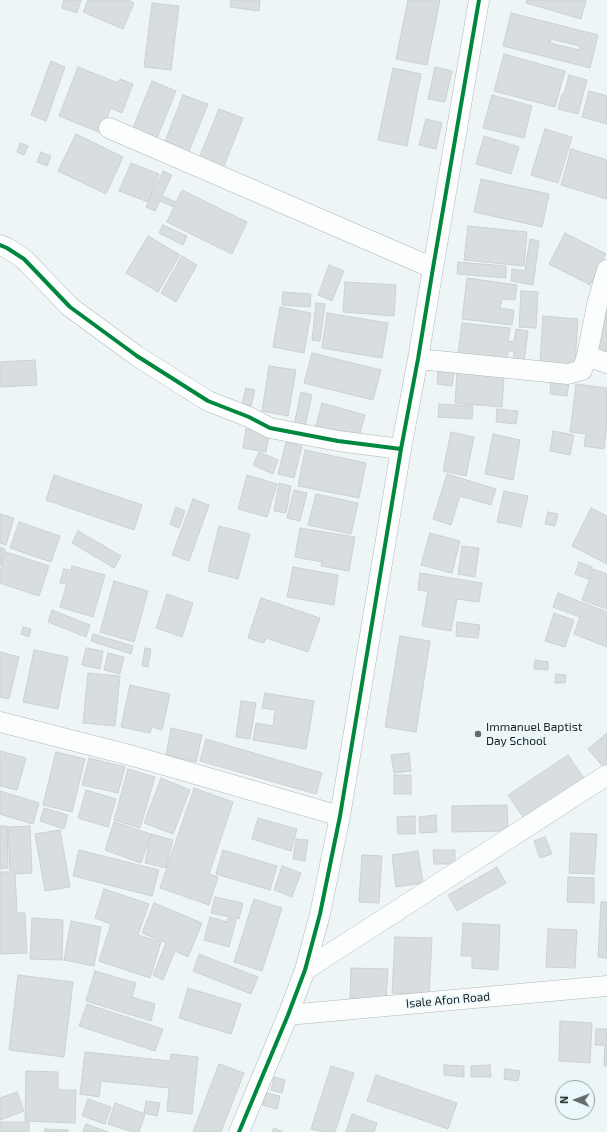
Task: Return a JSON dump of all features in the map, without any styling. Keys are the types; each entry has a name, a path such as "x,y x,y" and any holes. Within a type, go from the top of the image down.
{"street":[{"path":"239,1132 288,1015 305,970 320,914 340,816 401,449 418,359 479,0"},
{"path":"109,128 433,268"},
{"path":"0,245 24,259 70,307 137,356 208,401 249,417 270,428 338,441 401,449"},
{"path":"418,359 568,374 582,370 588,356 597,305 607,270"},
{"path":"588,356 607,363"},
{"path":"0,722 133,756 340,816"},
{"path":"305,970 607,775"},
{"name":"Isale Afon Road","path":"288,1015 607,986"}],"building":[{"path":"64,0 81,0 77,13 62,8"},
{"path":"88,0 128,0 134,3 123,29 83,12"},
{"path":"231,0 260,0 259,11 230,7"},
{"path":"408,0 440,0 427,65 396,59"},
{"path":"527,0 586,0 581,19 526,3"},
{"path":"152,3 179,6 171,70 144,67"},
{"path":"511,13 598,35 590,68 503,46","holes":["551,39 580,46 579,50 550,43"]},
{"path":"504,54 565,71 555,107 494,91"},
{"path":"51,61 65,67 46,121 31,115"},
{"path":"78,67 118,83 120,79 133,84 122,113 111,108 101,133 59,116"},
{"path":"435,67 452,71 445,102 428,99"},
{"path":"393,68 421,74 407,146 378,140"},
{"path":"569,75 587,80 578,114 558,109"},
{"path":"152,81 176,91 155,143 131,133"},
{"path":"589,91 607,96 607,124 582,117"},
{"path":"183,95 208,104 187,156 163,147"},
{"path":"492,95 532,106 524,138 483,128"},
{"path":"219,109 243,118 222,171 198,161"},
{"path":"426,119 442,123 436,149 419,145"},
{"path":"545,129 572,137 558,183 531,175"},
{"path":"76,134 123,157 106,194 58,171"},
{"path":"484,136 519,147 511,174 476,164"},
{"path":"20,143 28,146 24,155 17,152"},
{"path":"571,149 607,160 607,199 561,185"},
{"path":"41,152 51,156 47,166 37,162"},
{"path":"131,163 159,174 148,202 119,191"},
{"path":"163,171 172,175 162,196 176,202 182,190 247,222 232,254 167,222 174,207 160,201 155,211 146,207"},
{"path":"481,179 549,194 542,227 474,212"},
{"path":"163,225 187,236 183,245 159,233"},
{"path":"468,226 527,232 524,266 464,260"},
{"path":"565,233 606,254 590,285 549,264"},
{"path":"148,236 180,255 158,292 126,273"},
{"path":"530,239 539,241 533,285 511,281 512,269 525,271"},
{"path":"182,256 197,265 176,302 161,293"},
{"path":"458,262 506,266 506,278 457,274"},
{"path":"329,265 344,271 332,301 318,295"},
{"path":"467,278 517,285 515,300 502,299 500,308 514,310 512,325 462,319"},
{"path":"345,282 396,285 394,316 343,312"},
{"path":"521,291 538,292 536,328 519,327"},
{"path":"283,292 311,294 310,307 282,305"},
{"path":"316,303 325,304 320,341 312,340"},
{"path":"280,307 311,313 304,353 273,347"},
{"path":"607,311 607,354 595,350"},
{"path":"327,313 388,323 382,358 322,348"},
{"path":"543,316 578,319 575,365 540,363"},
{"path":"462,323 510,328 508,341 514,342 516,329 528,331 524,362 513,361 514,351 508,351 507,360 458,354"},
{"path":"312,353 381,370 373,400 304,383"},
{"path":"35,360 37,385 0,387 0,362"},
{"path":"269,366 296,370 288,416 262,411"},
{"path":"438,371 454,372 452,386 437,384"},
{"path":"457,372 504,376 502,407 455,403"},
{"path":"551,380 569,382 567,396 550,394"},
{"path":"576,384 607,388 607,424 604,449 584,446 586,434 570,432"},
{"path":"246,388 255,390 251,406 242,404"},
{"path":"301,392 312,395 305,427 294,425"},
{"path":"322,403 365,415 358,441 315,429"},
{"path":"439,404 473,406 472,419 438,417"},
{"path":"497,409 518,411 516,424 496,422"},
{"path":"246,429 269,433 266,452 243,448"},
{"path":"553,431 574,435 570,455 550,451"},
{"path":"451,432 474,437 466,476 443,471"},
{"path":"493,434 520,440 513,480 485,474"},
{"path":"286,442 302,446 294,478 278,474"},
{"path":"305,450 366,463 359,498 298,486"},
{"path":"259,452 278,460 273,474 253,465"},
{"path":"447,474 496,489 491,505 460,496 451,525 433,519"},
{"path":"54,475 142,505 134,530 46,500"},
{"path":"247,475 277,484 267,517 238,509"},
{"path":"279,483 291,486 286,513 274,511"},
{"path":"294,490 307,493 300,521 287,518"},
{"path":"504,491 528,496 521,527 497,522"},
{"path":"316,494 358,503 351,534 308,525"},
{"path":"193,499 209,505 189,561 172,555"},
{"path":"176,507 185,511 179,528 170,524"},
{"path":"591,508 607,516 607,564 572,546"},
{"path":"548,512 558,514 555,526 545,524"},
{"path":"0,514 14,518 6,545 0,543"},
{"path":"19,522 60,536 51,562 10,548"},
{"path":"219,526 250,534 238,579 208,571"},
{"path":"300,528 355,537 349,571 321,566 322,562 295,557"},
{"path":"78,531 121,556 114,568 72,543"},
{"path":"430,533 460,541 452,573 421,565"},
{"path":"462,546 479,548 475,577 458,574"},
{"path":"0,547 5,549 1,565 0,564"},
{"path":"6,552 49,566 39,596 0,583 0,571"},
{"path":"579,562 592,567 588,579 575,574"},
{"path":"72,566 105,575 93,617 60,607"},
{"path":"293,567 338,575 334,605 287,597"},
{"path":"64,569 69,570 65,584 60,583"},
{"path":"593,569 607,574 607,609 582,600"},
{"path":"420,573 482,583 479,602 457,599 451,631 422,626 428,591 418,590"},
{"path":"114,581 148,591 134,642 100,632"},
{"path":"558,593 607,612 607,647 574,634 580,617 553,607"},
{"path":"167,594 193,603 182,637 156,628"},
{"path":"261,598 320,618 308,652 266,638 264,643 248,638"},
{"path":"52,610 90,625 86,637 48,622"},
{"path":"554,613 574,620 565,647 545,641"},
{"path":"457,622 480,625 478,638 456,636"},
{"path":"23,627 31,629 29,637 21,634"},
{"path":"93,634 133,646 131,654 91,641"},
{"path":"400,636 430,641 416,732 385,727"},
{"path":"86,648 103,651 100,669 82,665"},
{"path":"145,648 151,649 148,667 142,666"},
{"path":"34,650 68,657 58,709 23,702"},
{"path":"0,652 19,657 9,699 0,697"},
{"path":"108,653 124,657 120,674 104,670"},
{"path":"535,660 548,662 548,670 534,669"},
{"path":"88,673 120,676 115,726 83,723"},
{"path":"556,674 566,675 565,683 555,683"},
{"path":"130,685 170,694 162,730 152,727 150,733 121,727"},
{"path":"265,693 314,701 306,749 253,740 256,723 273,726 275,710 262,708"},
{"path":"241,701 256,703 250,739 236,737"},
{"path":"171,728 202,735 196,762 166,755"},
{"path":"607,733 607,768 605,769 588,749"},
{"path":"206,739 322,773 316,794 200,761"},
{"path":"0,751 26,758 17,790 0,786"},
{"path":"56,752 85,759 72,812 43,805"},
{"path":"409,753 411,771 394,773 391,755"},
{"path":"568,755 585,780 525,820 508,795"},
{"path":"89,758 125,767 118,793 82,785"},
{"path":"128,769 155,777 140,828 114,820"},
{"path":"394,775 411,775 411,794 394,794"},
{"path":"161,778 190,790 173,834 144,823"},
{"path":"194,788 233,802 209,874 218,877 209,905 160,888"},
{"path":"86,790 116,799 108,827 78,818"},
{"path":"0,791 39,803 33,824 0,814"},
{"path":"507,805 508,831 452,832 452,806"},
{"path":"44,808 68,815 64,829 40,821"},
{"path":"436,815 437,832 420,833 419,817"},
{"path":"415,816 415,834 398,834 397,817"},
{"path":"258,818 297,829 291,851 252,839"},
{"path":"114,822 151,834 141,863 105,850"},
{"path":"0,826 7,826 8,868 0,869"},
{"path":"30,826 32,873 15,874 17,913 25,913 27,953 0,954 0,872 10,872 8,827"},
{"path":"60,830 70,887 45,891 35,834"},
{"path":"571,833 597,834 594,874 569,873"},
{"path":"151,834 173,840 166,868 145,863"},
{"path":"545,837 552,854 540,858 534,841"},
{"path":"296,839 308,840 305,861 293,859"},
{"path":"79,850 159,870 152,896 73,876"},
{"path":"223,850 277,866 270,890 216,874"},
{"path":"433,850 455,850 455,864 434,864"},
{"path":"418,851 423,883 396,887 392,855"},
{"path":"362,855 382,856 379,903 359,902"},
{"path":"282,866 301,873 292,897 274,890"},
{"path":"497,867 506,883 457,911 448,895"},
{"path":"568,877 594,878 594,903 567,902"},
{"path":"104,889 149,904 138,935 161,942 150,978 99,961 111,924 95,918"},
{"path":"215,897 243,903 239,919 211,913"},
{"path":"254,899 282,908 262,971 234,962"},
{"path":"601,902 607,902 607,958 598,957"},
{"path":"154,903 202,923 188,957 175,951 163,980 153,975 166,943 142,933"},
{"path":"210,917 227,922 228,918 236,920 229,947 204,940"},
{"path":"32,918 63,920 62,960 30,959"},
{"path":"71,921 101,927 94,966 64,960"},
{"path":"463,923 500,925 498,970 472,968 472,956 461,956"},
{"path":"548,929 577,930 575,968 546,967"},
{"path":"395,937 432,938 429,994 392,993"},
{"path":"199,954 258,977 251,994 193,971"},
{"path":"351,968 388,969 386,1000 350,998"},
{"path":"95,971 136,983 132,997 155,1004 151,1021 86,1001"},
{"path":"18,975 73,982 64,1057 9,1050"},
{"path":"188,988 241,1004 231,1034 179,1018"},
{"path":"87,1004 163,1029 155,1051 79,1026"},
{"path":"560,1021 592,1023 590,1063 559,1061"},
{"path":"596,1029 607,1029 607,1066 604,1066 605,1045 595,1045"},
{"path":"85,1052 170,1061 171,1054 198,1057 192,1114 167,1111 169,1088 101,1081 99,1097 80,1094"},
{"path":"219,1064 244,1073 221,1132 193,1132"},
{"path":"444,1065 464,1066 464,1077 444,1075"},
{"path":"490,1065 491,1077 471,1077 471,1066"},
{"path":"331,1066 354,1073 335,1132 322,1132 311,1129"},
{"path":"505,1069 520,1071 518,1081 504,1079"},
{"path":"26,1071 58,1072 58,1090 76,1090 75,1123 25,1121"},
{"path":"376,1075 457,1103 448,1129 367,1101"},
{"path":"274,1077 285,1080 282,1093 271,1090"},
{"path":"17,1092 24,1111 0,1120 0,1098"},
{"path":"266,1093 280,1096 277,1109 263,1105"},
{"path":"88,1099 111,1107 105,1124 82,1116"},
{"path":"146,1101 160,1103 157,1116 144,1113"},
{"path":"115,1103 145,1114 139,1132 133,1132 108,1124"},
{"path":"352,1114 377,1123 374,1132 346,1132"},
{"path":"0,1122 29,1122 29,1132 0,1132"},
{"path":"86,1124 108,1132 83,1132"},
{"path":"274,1128 283,1132 272,1132"},
{"path":"45,1129 68,1130 68,1132 44,1132"}],"cycle path":[{"path":"239,1132 288,1015 305,970 320,914 340,816 401,449 418,359 479,0"},
{"path":"0,245 24,259 70,307 137,356 208,401 249,417 270,428 338,441 401,449"}],"place":[{"name":"Immanuel Baptist Day School","path":"478,734"}]}
